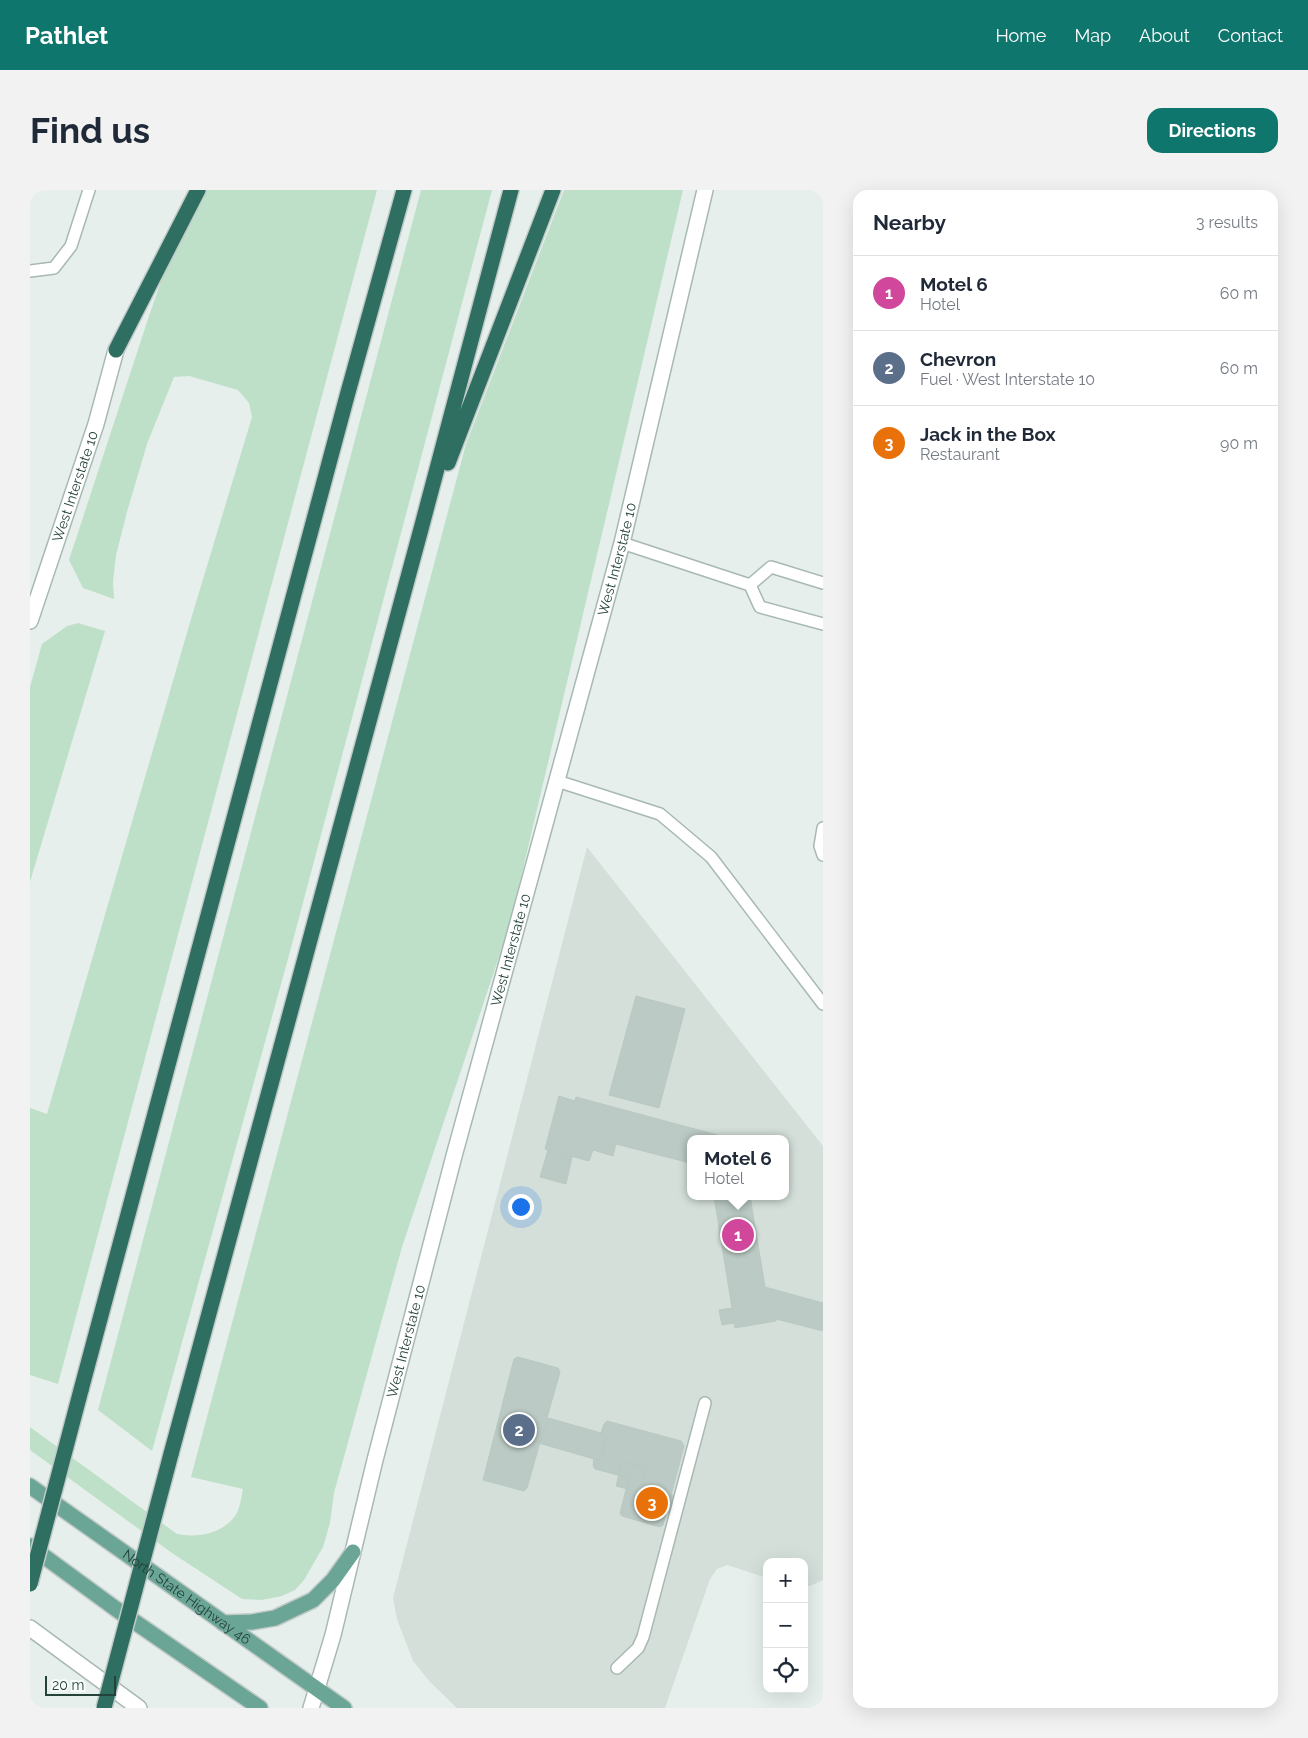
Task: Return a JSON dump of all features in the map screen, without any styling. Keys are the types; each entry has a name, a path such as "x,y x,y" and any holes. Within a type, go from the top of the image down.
{"highway":[{"path":"116,350 198,190"},
{"path":"30,1584 347,396 404,190"},
{"path":"104,1708 511,190"},
{"path":"421,530 554,190"}],"main road":[{"name":"North State Highway 46","path":"30,1486 344,1708"},
{"path":"30,1546 260,1708"},
{"path":"223,1623 252,1622 275,1618 313,1600 333,1580 353,1552"}],"street":[{"name":"West Interstate 10","path":"311,1708 333,1635 377,1450 451,1165 622,543 705,190"},
{"name":"West Interstate 10","path":"30,621 96,424 116,350"},
{"path":"30,1628 139,1708"}],"lane":[{"path":"30,271 54,268 71,246 88,190"},
{"path":"622,543 750,584 760,607 823,624"},
{"path":"750,584 771,567 823,583"},
{"path":"557,781 660,814 711,857 823,1004"},
{"path":"823,828 820,846 823,855"},
{"path":"617,1668 638,1648 643,1637 705,1403"}],"shaded area":[{"path":"587,847 823,1146 823,1580 808,1586 808,1558 763,1558 763,1577 727,1565 717,1569 710,1579 665,1708 457,1708 430,1682 413,1661 397,1619 393,1598"}],"green space":[{"path":"197,190 377,190 58,1384 30,1375 30,1108 47,1114 191,619 252,417 249,403 238,390 189,376 174,377 147,444 127,512 116,555 113,582 114,599 83,588 69,560 149,316 176,238"},
{"path":"421,190 492,190 291,948 152,1451 98,1410"},
{"path":"564,190 683,190 510,924 402,1247 334,1493 330,1523 323,1547 304,1580 295,1590 282,1596 262,1600 242,1599 172,1553 30,1450 30,1427 177,1534 201,1535 216,1531 230,1522 238,1510 243,1489 191,1477 466,444"},
{"path":"78,623 105,631 30,882 30,687 42,644 67,626"}],"building":[{"path":"636,996 685,1009 659,1108 609,1095"},
{"path":"559,1096 575,1101 576,1097 717,1135 687,1135 687,1162 616,1144 613,1156 593,1150 589,1161 545,1149"},
{"path":"548,1150 572,1157 566,1184 540,1177"},
{"path":"715,1200 751,1200 765,1287 823,1303 823,1331 776,1319 776,1321 735,1328 734,1323 722,1325 719,1310 732,1308"},
{"path":"518,1357 558,1368 560,1372 527,1488 524,1491 483,1480 514,1359"},
{"path":"548,1418 605,1434 607,1437 600,1460 539,1443"},
{"path":"607,1421 681,1441 684,1446 663,1525 660,1527 622,1516 620,1513 629,1478 595,1469 593,1465 594,1459 600,1460 601,1458 607,1437 601,1433"},
{"path":"622,1462 645,1468 639,1492 616,1486"},
{"path":"658,1491 675,1496 671,1513 653,1509"}],"place":[{"name":"Motel 6","path":"738,1235"},
{"name":"Chevron","path":"519,1430"},
{"name":"Jack in the Box","path":"652,1503"}]}
